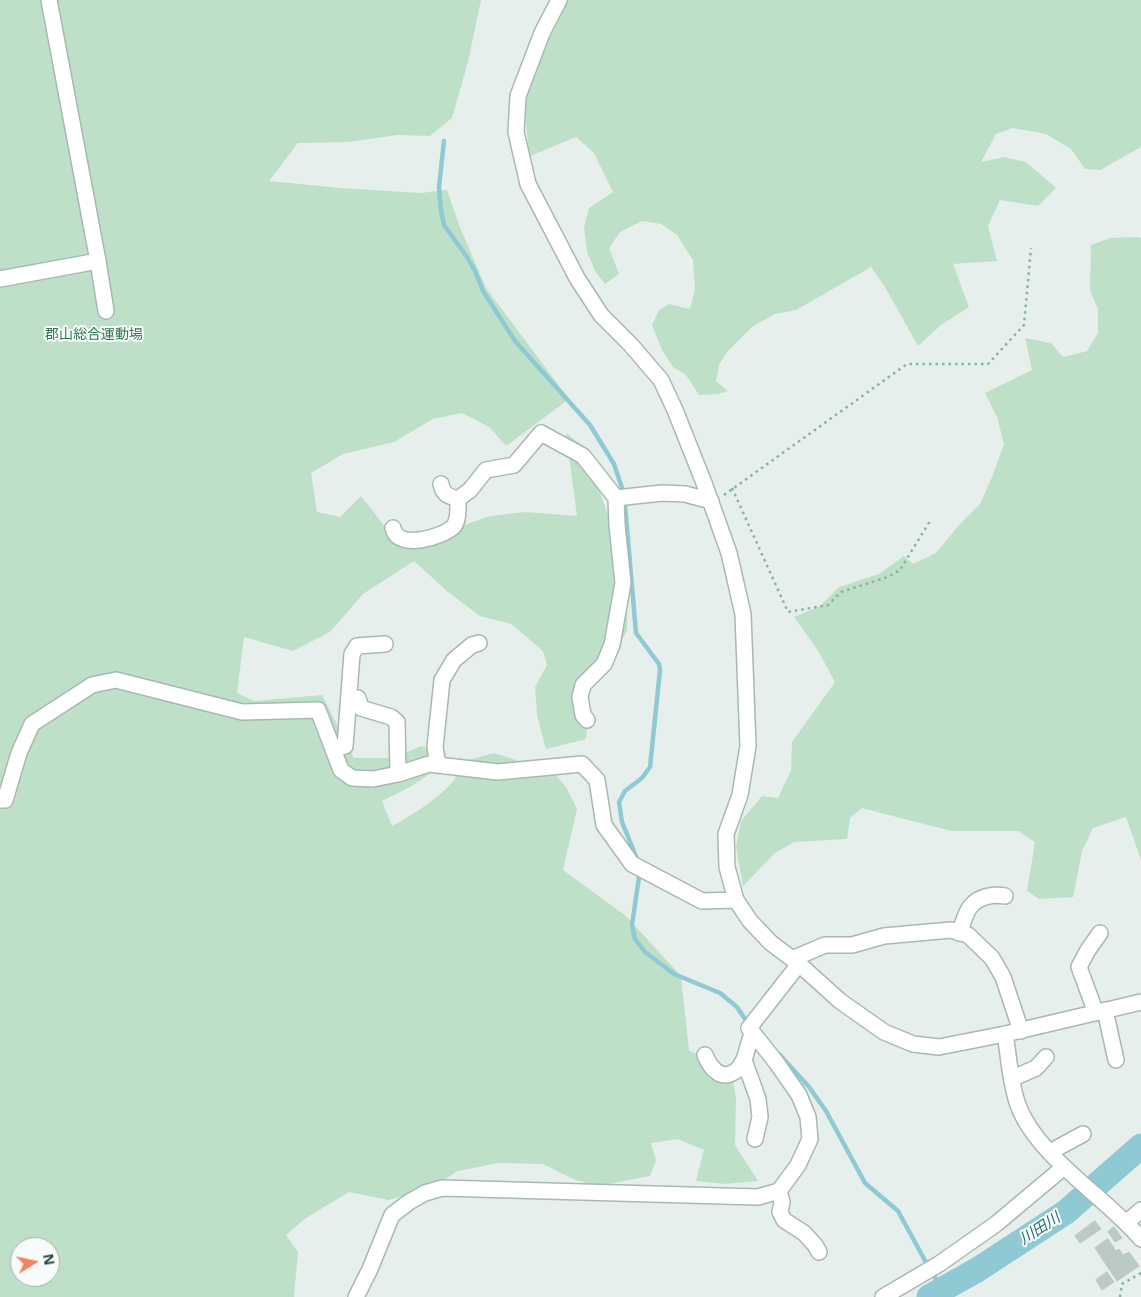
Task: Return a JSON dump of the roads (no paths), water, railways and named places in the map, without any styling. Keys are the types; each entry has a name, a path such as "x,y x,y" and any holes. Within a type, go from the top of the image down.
{"street":[{"path":"49,0 106,311"},
{"path":"557,1 542,33 518,96 516,132 528,184 577,278 601,315 661,380 675,410 729,553 743,614 748,746 740,795 726,834 727,867 736,900 750,921 771,943 796,962 840,1002 884,1032 913,1044 939,1047 1005,1034 1141,1002"},
{"path":"0,280 98,261"},
{"path":"458,499 470,490 486,470 514,465 541,432 583,456 616,498 623,583 612,645 604,664 583,685 580,697 583,715 587,720"},
{"path":"440,484 442,491 447,496 458,499"},
{"path":"616,498 662,493 686,494 711,502"},
{"path":"393,528 397,537 410,541 422,540 438,534 453,527 457,520 458,499"},
{"path":"438,765 435,747 442,680 454,660 472,645 479,642"},
{"path":"333,750 345,746 352,654 357,646 384,644"},
{"path":"0,800 5,800 20,753 32,724 92,685 116,680 242,712 318,710 341,770 352,778 373,779 398,774 429,764 498,772 582,764 597,780 604,825 632,864 702,901 736,900"},
{"path":"358,698 361,708 391,717 397,722 398,774"},
{"path":"959,933 971,906 981,899 994,894 1005,896"},
{"path":"356,1297 370,1269 392,1215 425,1192 442,1188 758,1198 779,1191 798,1165 810,1139 808,1117 799,1095 749,1028 796,962 825,945 852,945 884,936 951,930 968,935 992,958 1003,977 1021,1030"},
{"path":"1100,934 1088,950 1079,967 1101,1012 1116,1060"},
{"path":"705,1055 709,1065 716,1072 727,1075 736,1072 744,1060 752,1032"},
{"path":"1005,1034 1019,1107 1033,1132 1067,1169 1127,1222 1141,1240"},
{"path":"1012,1078 1036,1068 1046,1056"},
{"path":"744,1060 758,1099 760,1117 755,1139"},
{"path":"1050,1152 1083,1134"},
{"path":"883,1297 939,1264 996,1224 1067,1169"},
{"path":"779,1191 782,1202 780,1212 784,1220 804,1233 815,1245 818,1252"},
{"path":"1127,1222 1141,1210"}],"waterway":[{"path":"444,141 439,187 444,225 467,257 483,291 515,341 590,425 614,464 622,488"},
{"path":"625,505 636,633 659,664 660,670 650,767 642,778 625,791 619,802 622,822 637,859"},
{"path":"639,877 632,925 635,939 645,952 674,974 720,993 737,1007 745,1019"},
{"path":"780,1055 809,1087 826,1111 865,1183 898,1211 928,1266"},
{"name":"川田川","path":"929,1297 977,1270 1066,1212 1141,1146"},
{"path":"932,1272 942,1290"}],"park label":[{"name":"郡山総合運動場","path":"94,335"}]}
